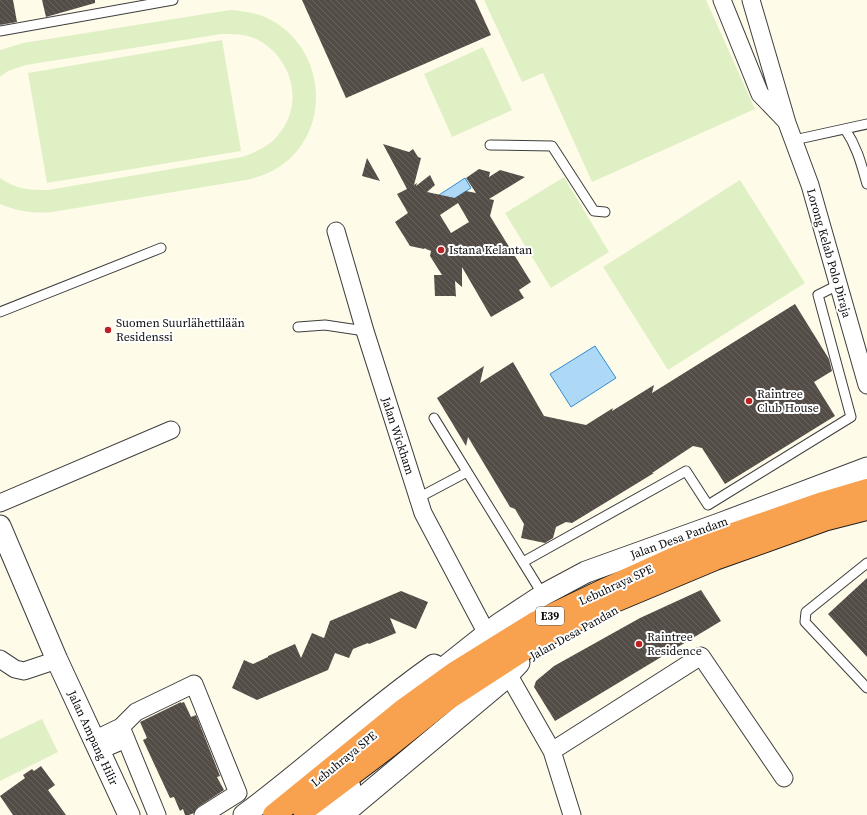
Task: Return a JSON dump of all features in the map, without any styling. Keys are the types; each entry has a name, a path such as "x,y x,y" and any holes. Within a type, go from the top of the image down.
{"highway":[{"name":"Lebuhraya SPE","path":"274,815 402,711 450,676 535,623 710,542 822,503 867,490"},
{"name":"Lebuhraya SPE","path":"298,815 449,698 544,637 610,603 715,560 827,520 867,509"}],"street":[{"name":"Lorong Kelab Polo Diraja","path":"722,0 760,94 787,123"},
{"name":"Lorong Kelab Polo Diraja","path":"751,0 787,123 810,185 867,385"},
{"name":"Jalan Wickham","path":"336,232 365,331 423,514 492,627"},
{"path":"0,503 171,430"},
{"name":"Jalan Desa Pandam","path":"492,627 543,595 586,572 722,523 867,468"},
{"name":"Jalan Desa Pandan","path":"317,815 351,786 496,674 503,670 514,669 572,630 629,602 728,562 867,517"},
{"name":"Jalan Ampang Hilir","path":"0,526 57,660 129,815"},
{"path":"244,815 271,795 371,712 427,670 492,627"},
{"path":"263,815 492,627"},
{"path":"552,751 700,656 784,778"},
{"path":"0,659 15,669 24,670 57,660"},
{"path":"342,815 502,682 514,669 552,751 572,815"},
{"path":"96,746 124,733 136,712 194,684 238,792 204,815"},
{"path":"124,733 157,815"}],"lane":[{"path":"0,31 173,0"},
{"path":"794,140 867,124"},
{"path":"844,129 854,143 861,159 867,184"},
{"path":"490,145 552,146 594,211 605,212"},
{"path":"0,312 161,248"},
{"path":"523,562 686,471 708,505 851,417 818,294 838,285"},
{"path":"298,327 326,325 365,331"},
{"path":"434,418 543,595"},
{"path":"418,498 467,472"},
{"path":"867,564 806,612 805,622 867,688"}],"green space":[{"path":"484,0 706,0 755,109 592,182 543,73 522,82"},
{"path":"230,10 260,15 269,19 288,32 302,48 311,68 316,89 315,110 309,131 298,149 282,165 256,178 52,212 38,213 25,211 0,204 0,178 17,187 34,190 48,190 242,157 259,150 274,140 282,130 292,106 290,81 286,69 271,49 260,41 246,36 221,34 26,65 8,71 0,77 0,50 23,43"},
{"path":"222,40 241,151 47,183 28,73"},
{"path":"483,47 512,110 452,137 424,74"},
{"path":"564,177 609,252 551,288 505,213"},
{"path":"740,180 805,283 668,370 603,267"},
{"path":"42,719 58,752 0,781 0,739"}],"water":[{"path":"465,178 471,188 444,205 439,195"},
{"path":"595,346 616,378 571,407 550,374"}],"building":[{"path":"0,0 13,0 17,22 0,25"},
{"path":"42,0 95,0 95,3 46,17"},
{"path":"302,0 475,0 491,35 346,98"},
{"path":"383,144 409,152 413,149 418,157 421,158 414,185 417,183 416,186 430,175 435,185 427,192 455,198 466,191 476,193 466,178 479,169 490,172 489,177 500,170 525,177 489,199 494,200 490,216 531,282 519,290 524,298 491,317 462,267 462,287 455,281 456,297 435,296 434,275 442,275 430,256 431,251 425,248 410,246 395,222 408,213 397,194 407,189","holes":["458,203 469,222 451,233 440,215"]},
{"path":"367,158 380,181 362,176"},
{"path":"795,304 829,359 832,371 814,382 835,416 725,484 702,448 693,446 652,473 654,473 572,523 566,522 556,527 553,538 545,543 521,538 524,524 515,509 510,507 468,437 466,446 437,398 484,366 480,383 513,362 544,416 586,425 654,385 652,393"},
{"path":"867,578 867,657 828,614"},
{"name":"Raintree Residence","path":"701,590 721,621 555,721 534,687 536,681 554,666 640,618"},
{"path":"401,591 428,602 416,629 390,618 396,633 353,649 349,658 335,653 328,670 257,700 232,688 244,660 253,664 295,644 301,658 312,633 324,638 330,621"},
{"path":"181,702 184,702 191,717 196,715 220,776 217,777 224,790 198,807 194,813 189,815 185,815 183,809 180,811 174,797 170,798 143,740 147,738 140,722"},
{"path":"41,766 55,785 48,790 66,815 13,815 0,796 25,778 23,775 32,769 34,771"}],"place":[{"name":"Istana Kelantan","path":"441,250"},
{"name":"Suomen Suurlähettilään Residenssi","path":"108,330"},
{"name":"Raintree Club House","path":"749,401"},
{"name":"Raintree Residence","path":"639,644"}]}
